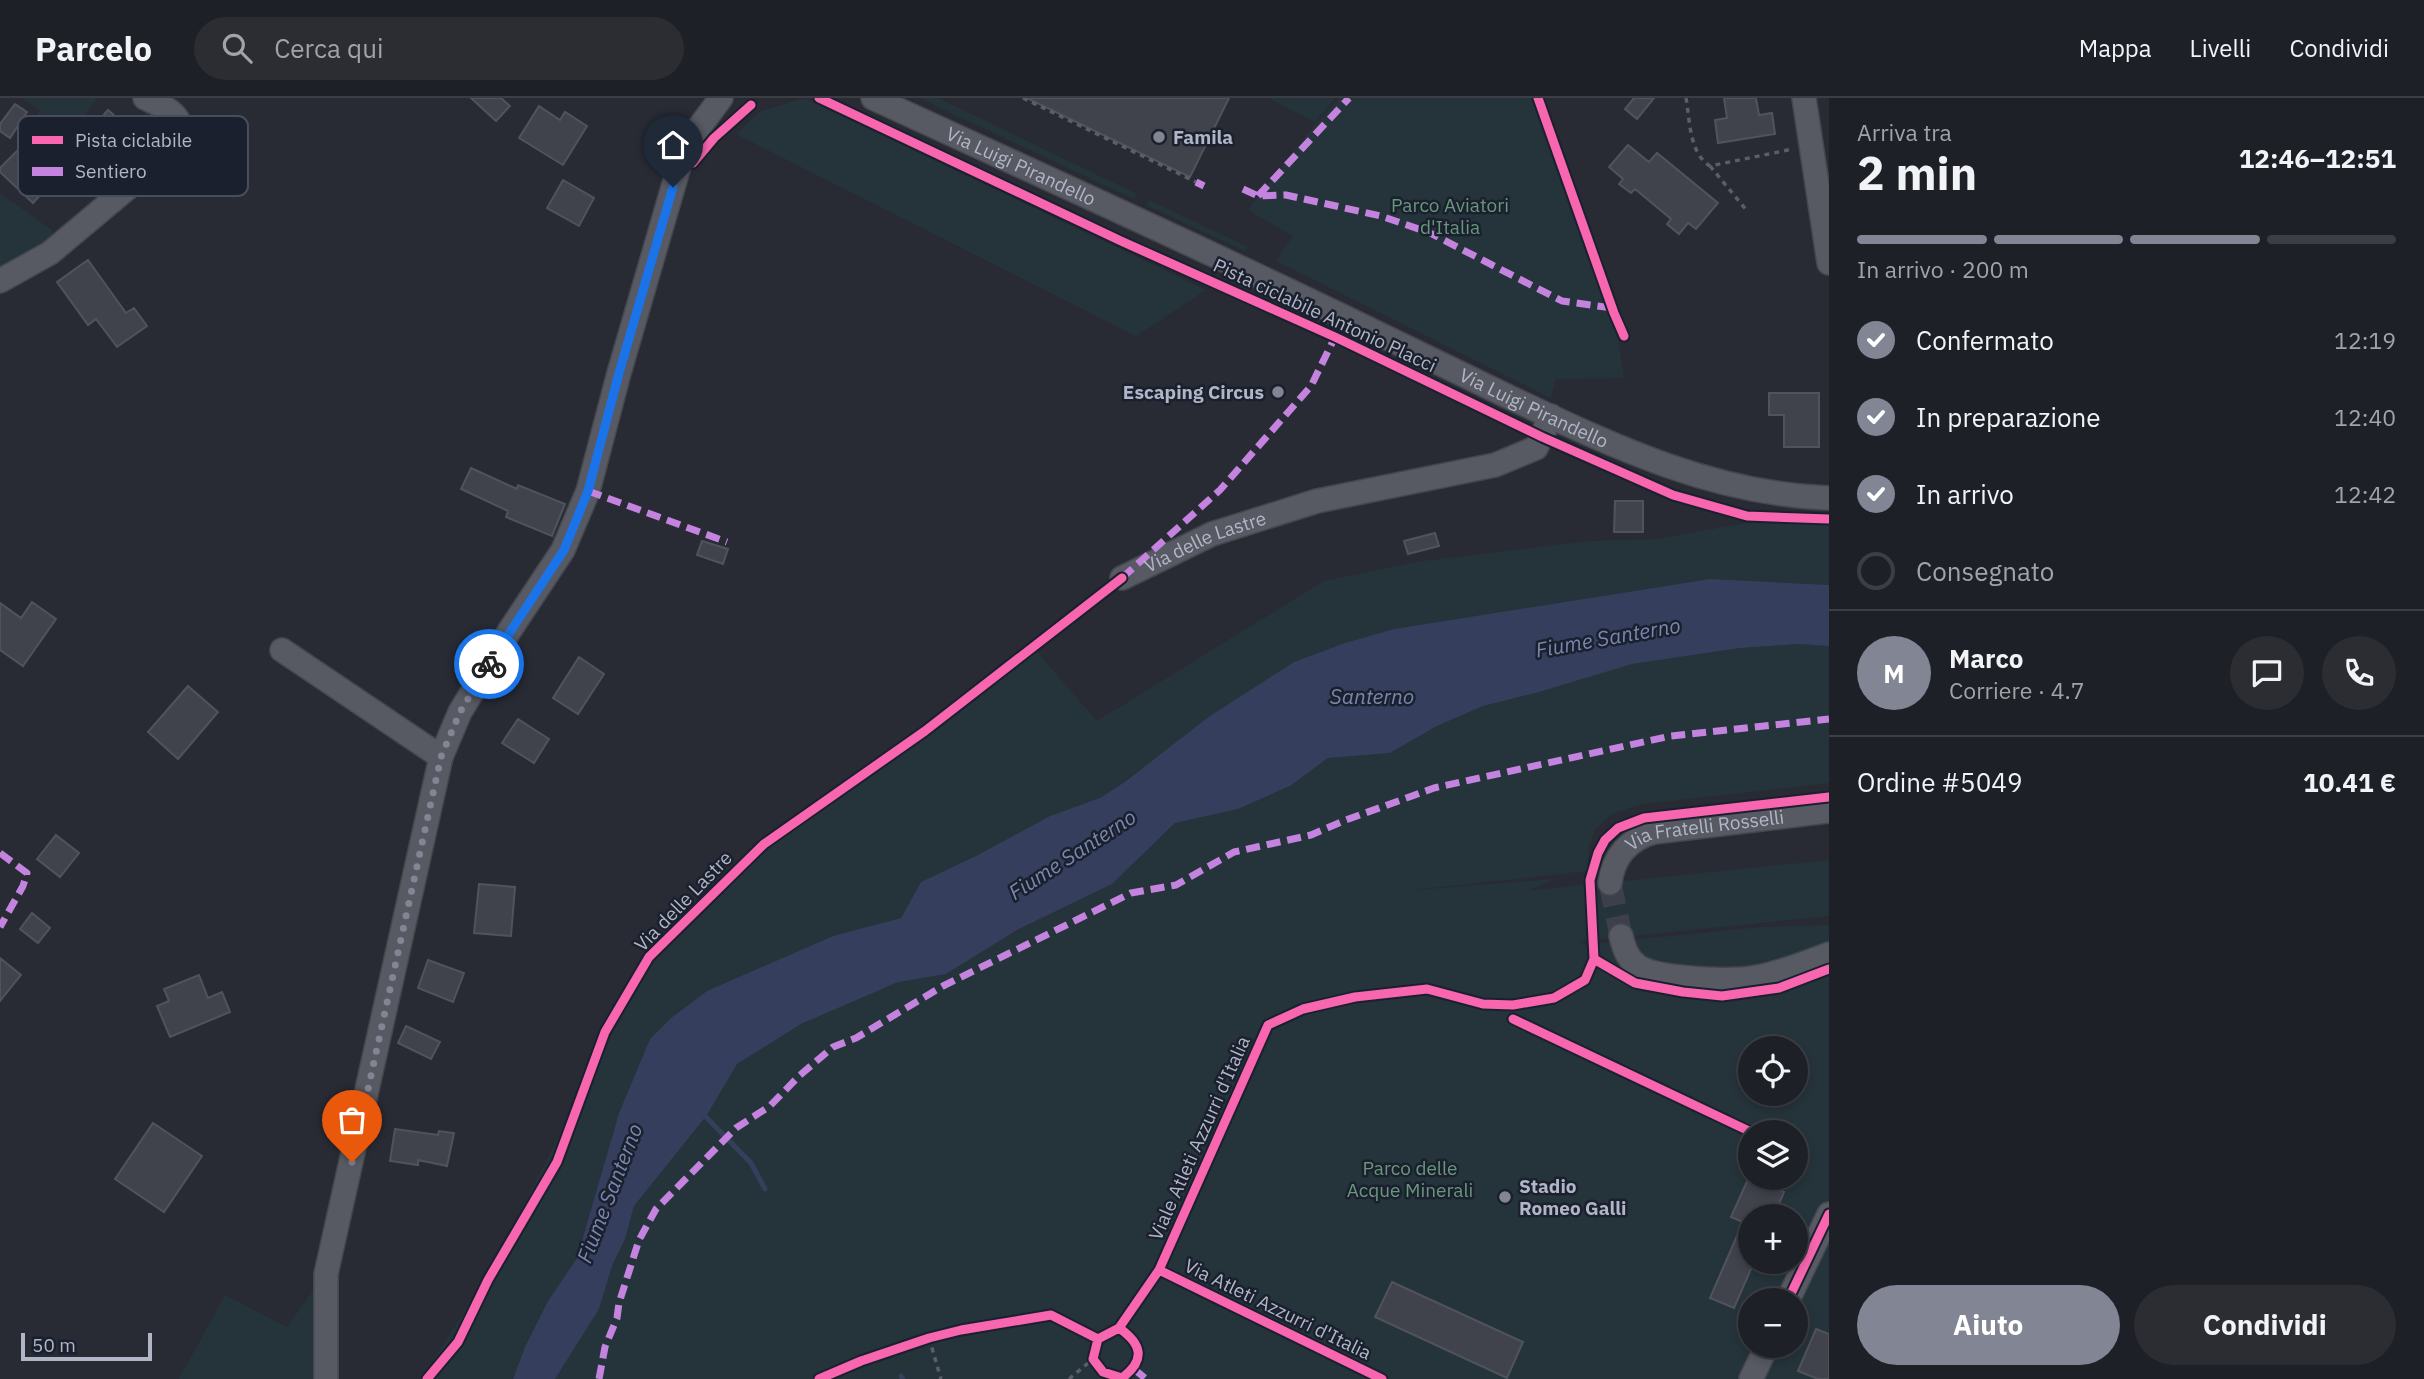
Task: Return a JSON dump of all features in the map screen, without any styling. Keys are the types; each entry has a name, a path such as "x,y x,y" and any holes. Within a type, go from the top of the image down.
{"street":[{"path":"145,98 177,116"},
{"name":"Via Luigi Pirandello","path":"873,98 1249,272 1551,416 1663,465 1709,480 1755,490 1829,498"},
{"path":"1804,98 1829,263"},
{"path":"326,1379 326,1274 441,757 460,712 510,630 564,550 588,491 685,146 714,103"},
{"path":"0,281 50,253 119,196"},
{"name":"Via delle Lastre","path":"1122,578 1212,534 1317,501 1494,465 1536,448 1551,416"},
{"path":"282,650 441,757"},
{"name":"Via Fratelli Rosselli","path":"1610,883 1611,869 1622,851 1642,835 1829,811"},
{"path":"1621,936 1625,952 1639,967 1661,974 1713,979 1755,978 1829,954"},
{"path":"1794,1288 1829,1214"},
{"path":"1751,1379 1761,1358"}],"path":[{"path":"1023,98 1196,182"},
{"path":"1686,98 1695,148 1702,161 1710,166 1748,212"},
{"path":"1710,166 1812,137"},
{"path":"1156,174 1161,165"},
{"path":"1525,1025 1513,1019 1508,1005 1527,1003"},
{"path":"918,1342 940,1335"},
{"path":"929,1338 942,1379"},
{"path":"1069,1379 1096,1363 1096,1349"}],"green space":[{"path":"22,98 97,98 84,116 36,116 40,110"},
{"path":"804,98 1206,290 1136,336 736,134 759,112"},
{"path":"919,98 938,98 1137,194 1134,199"},
{"path":"1269,98 1331,98 1334,99 1315,122"},
{"name":"Parco Aviatori d'Italia","path":"1340,98 1532,98 1611,313 1614,313 1624,378 1556,379 1551,398 1276,261 1293,236 1248,210 1314,126"},
{"path":"0,193 60,239 0,271"},
{"path":"1149,200 1248,247 1245,251 1146,205"},
{"path":"1746,523 1829,524 1829,585 1710,579 1394,629 1345,643 1294,662 1100,798 1050,816 921,882 901,918 833,936 707,991 671,1018 650,1039 619,1113 577,1258 548,1301 525,1347 513,1379 421,1379 486,1278 611,1035 654,960 769,847 929,735 1036,651 1097,721 1324,581 1423,561 1591,541 1657,539"},
{"name":"Parco delle Acque Minerali","path":"1799,644 1829,646 1829,783 1642,804 1611,814 1595,830 1589,847 1587,871 1403,891 1554,879 1527,891 1829,860 1829,916 1580,941 1581,945 1762,927 1829,925 1829,1379 555,1379 599,1309 634,1206 707,1115 737,1064 801,1024 898,981 946,974 1017,930 1112,884 1175,823 1238,809 1290,786 1328,758 1390,753 1437,726 1483,706 1632,664 1740,648"},
{"path":"321,1280 316,1379 179,1379 225,1295 287,1327"}],"water":[{"name":"Santerno","path":"1710,579 1829,585 1829,646 1799,644 1740,648 1632,664 1483,706 1437,726 1390,753 1328,758 1290,786 1238,809 1175,823 1112,884 1017,930 946,974 898,982 801,1024 737,1064 707,1115 634,1206 599,1309 555,1379 513,1379 525,1347 548,1301 577,1258 619,1113 650,1039 671,1018 707,991 833,936 901,918 921,882 1050,816 1100,798 1210,716 1294,662 1394,629"}],"building":[{"path":"471,98 501,98 510,106 496,121"},
{"name":"Famila","path":"1027,98 1229,98 1190,177"},
{"path":"1634,98 1654,98 1637,119 1625,109"},
{"path":"1724,98 1756,98 1759,115 1772,113 1775,134 1718,143 1715,120 1727,118"},
{"path":"15,104 27,112 24,116 18,116 18,126 10,138 0,131 0,124"},
{"path":"539,106 560,120 565,112 587,126 563,165 519,138"},
{"path":"108,110 115,116 103,116"},
{"path":"1628,145 1649,162 1657,153 1718,203 1696,229 1688,223 1679,234 1667,224 1671,219 1635,189 1631,193 1619,184 1623,179 1609,167"},
{"path":"18,150 18,189 0,172 0,168"},
{"path":"563,180 594,198 579,226 547,208"},
{"path":"26,196 39,196 33,203"},
{"path":"88,260 126,313 134,308 147,326 117,347 96,319 88,325 57,282"},
{"path":"1769,393 1819,393 1819,447 1784,447 1784,415 1769,415"},
{"path":"471,468 517,489 518,485 565,504 552,536 506,517 508,511 461,489"},
{"path":"1615,501 1643,501 1643,532 1614,532"},
{"path":"1435,533 1439,546 1408,554 1404,541"},
{"path":"702,541 728,549 723,564 697,555"},
{"path":"32,602 56,619 23,666 0,650 0,603 21,618"},
{"path":"579,657 604,674 578,714 553,698"},
{"path":"188,686 218,712 178,759 148,732"},
{"path":"518,719 549,739 534,763 502,743"},
{"path":"56,835 79,853 60,877 37,859"},
{"path":"479,884 515,887 511,936 474,933"},
{"path":"32,913 50,928 38,943 20,929"},
{"path":"0,958 21,975 0,1001"},
{"path":"428,960 464,973 453,1002 418,988"},
{"path":"199,975 208,998 222,992 230,1012 170,1037 157,1006 169,1001 164,989"},
{"path":"406,1026 440,1042 431,1059 398,1043"},
{"path":"153,1123 202,1156 164,1212 115,1179"},
{"path":"395,1129 438,1135 439,1131 454,1133 447,1166 418,1160 418,1165 390,1161"},
{"path":"1743,1190 1784,1192 1779,1204 1738,1204 1738,1220 1731,1217"},
{"path":"1738,1234 1738,1274 1749,1274 1743,1288 1738,1288 1738,1299 1734,1308 1710,1298"},
{"path":"1392,1282 1523,1342 1507,1378 1375,1317"},
{"path":"1816,1329 1829,1334 1829,1379 1818,1379 1798,1371 1804,1358 1808,1358 1808,1348"}],"waterway":[{"path":"701,1112 751,1163 765,1189"}],"tunnel":[{"path":"1610,883 1621,936"}],"marked path":[{"path":"1258,196 1349,98"},
{"path":"1196,182 1204,186"},
{"path":"1243,189 1258,196 1286,195 1381,216 1430,233 1562,301 1612,308"},
{"path":"1122,578 1220,490 1311,386 1335,337"},
{"path":"588,491 727,542"},
{"path":"599,1379 605,1347 617,1318 619,1303 639,1240 656,1209 736,1128 770,1106 833,1047 856,1038 943,986 1131,893 1176,885 1234,852 1311,835 1434,788 1671,736 1829,719"},
{"path":"0,853 27,873 23,886 0,927"},
{"path":"1134,1369 1146,1379"}],"cycle path":[{"name":"Pista ciclabile Antonio Placci","path":"819,98 1121,241 1335,337 1542,437 1673,495 1747,516 1829,519"},
{"path":"1538,98 1624,336"},
{"path":"681,160 693,163 714,138 751,105"},
{"path":"427,1379 458,1342 488,1280 557,1162 605,1032 649,957 764,844 925,731 1122,578"},
{"name":"Viale Atleti Azzurri d'Italia","path":"1119,1328 1133,1340 1138,1352 1135,1365 1122,1378 1103,1372 1093,1359 1098,1339 1119,1328 1159,1270 1268,1025 1303,1009 1355,997 1427,989 1483,1004 1513,1005 1554,998 1585,980 1594,959 1590,880 1598,853 1605,840 1618,828 1644,818 1829,797"},
{"path":"1594,959 1635,983 1722,996 1779,988 1829,969"},
{"path":"1513,1019 1738,1126"},
{"path":"1794,1288 1829,1214"},
{"name":"Via Atleti Azzurri d'Italia","path":"1159,1270 1382,1379"},
{"path":"819,1379 861,1361 929,1338 1051,1315 1098,1339"}],"way so far":[{"path":"352,1162 441,757 460,712 489,664"}],"place":[{"name":"Famila","path":"1159,137"},
{"name":"Escaping Circus","path":"1278,392"},
{"name":"Stadio Romeo Galli","path":"1505,1197"}],"route":[{"path":"489,664 564,550 588,491 673,187"}],"water label":[{"name":"Fiume Santerno","path":"1608,637"},
{"name":"Fiume Santerno","path":"1072,854"},
{"name":"Fiume Santerno","path":"609,1193"}]}
